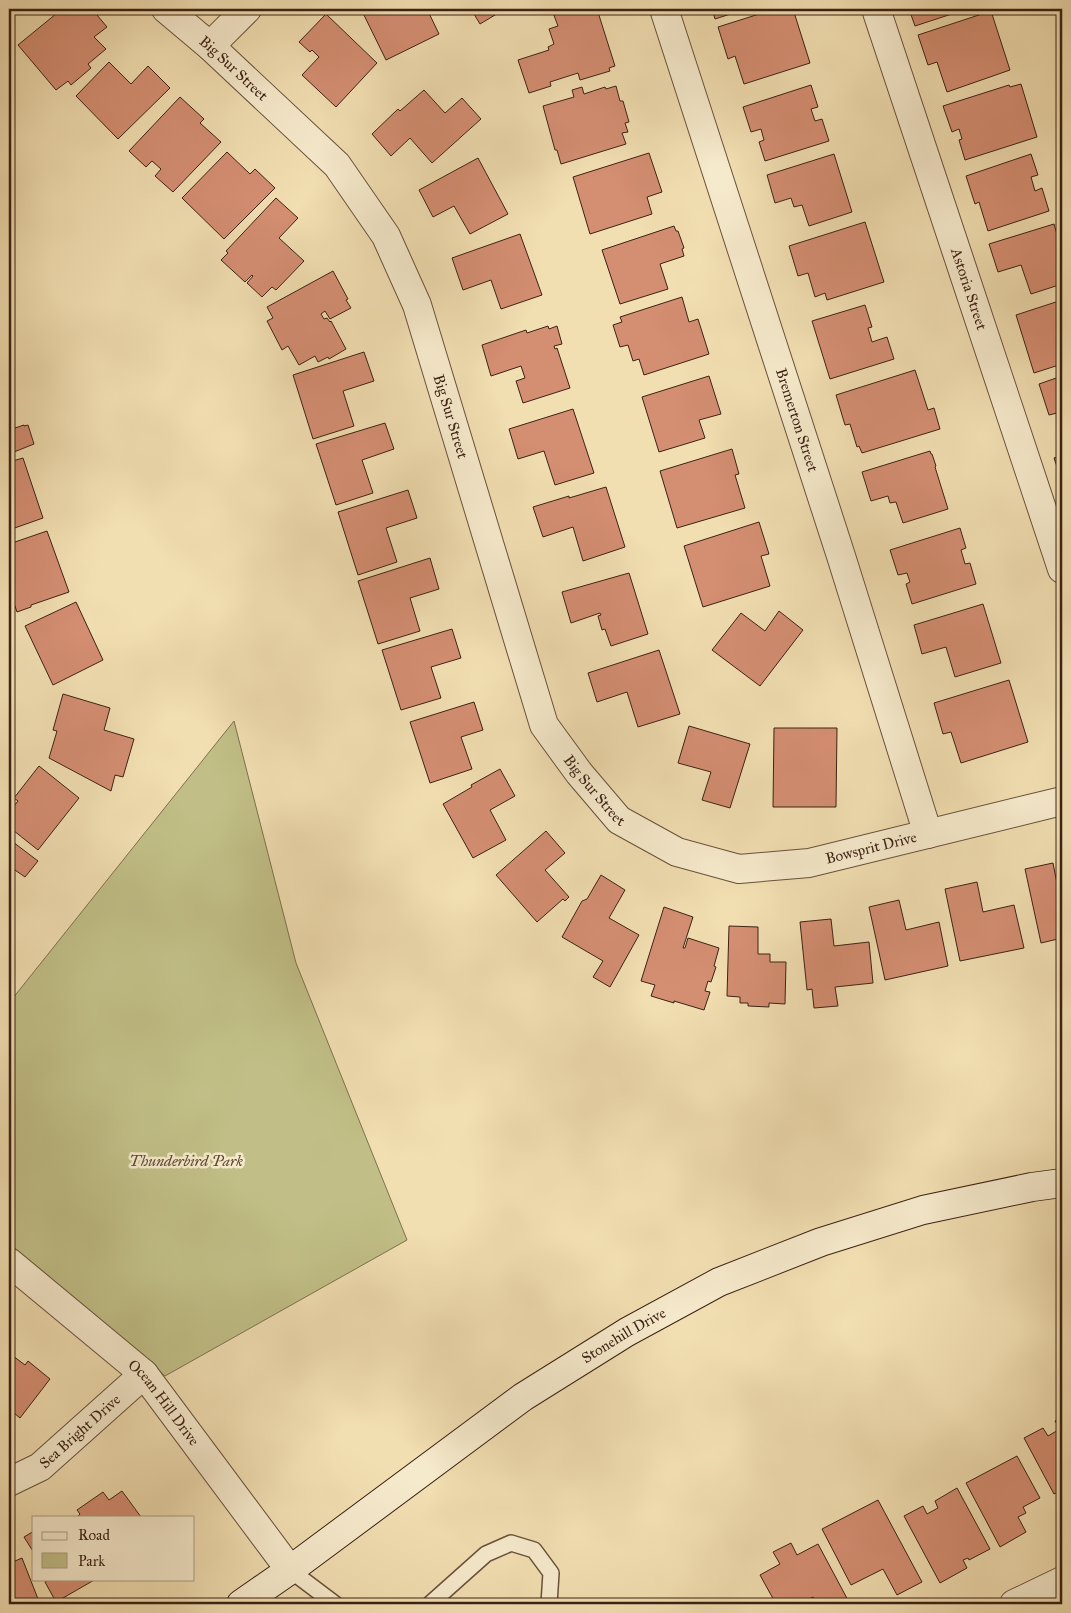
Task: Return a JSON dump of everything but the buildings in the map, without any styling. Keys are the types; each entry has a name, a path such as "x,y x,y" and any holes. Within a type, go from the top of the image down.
{"street":[{"name":"Big Sur Street","path":"166,9 210,46 337,165 386,236 416,305 544,725 579,773 620,820 676,852"},
{"path":"210,46 247,9"},
{"name":"Bremerton Street","path":"664,9 838,546 928,834"},
{"name":"Astoria Street","path":"876,9 1062,568"},
{"name":"Bowsprit Drive","path":"676,852 739,869 809,863 1062,801"},
{"name":"Stonehill Drive","path":"241,1604 290,1570 523,1397 627,1332 720,1282 821,1242 923,1210 1062,1182"},
{"name":"Ocean Hill Drive","path":"9,1262 144,1374 290,1570"},
{"name":"Sea Bright Drive","path":"9,1482 40,1467 144,1374"},
{"path":"1014,1604 1062,1581"}],"lane":[{"path":"430,1604 486,1554 511,1544 534,1550 551,1573 549,1604"},
{"path":"290,1570 335,1604"}],"green space":[{"name":"Thunderbird Park","path":"234,721 296,963 407,1240 165,1376 9,1247 9,1003"}]}
